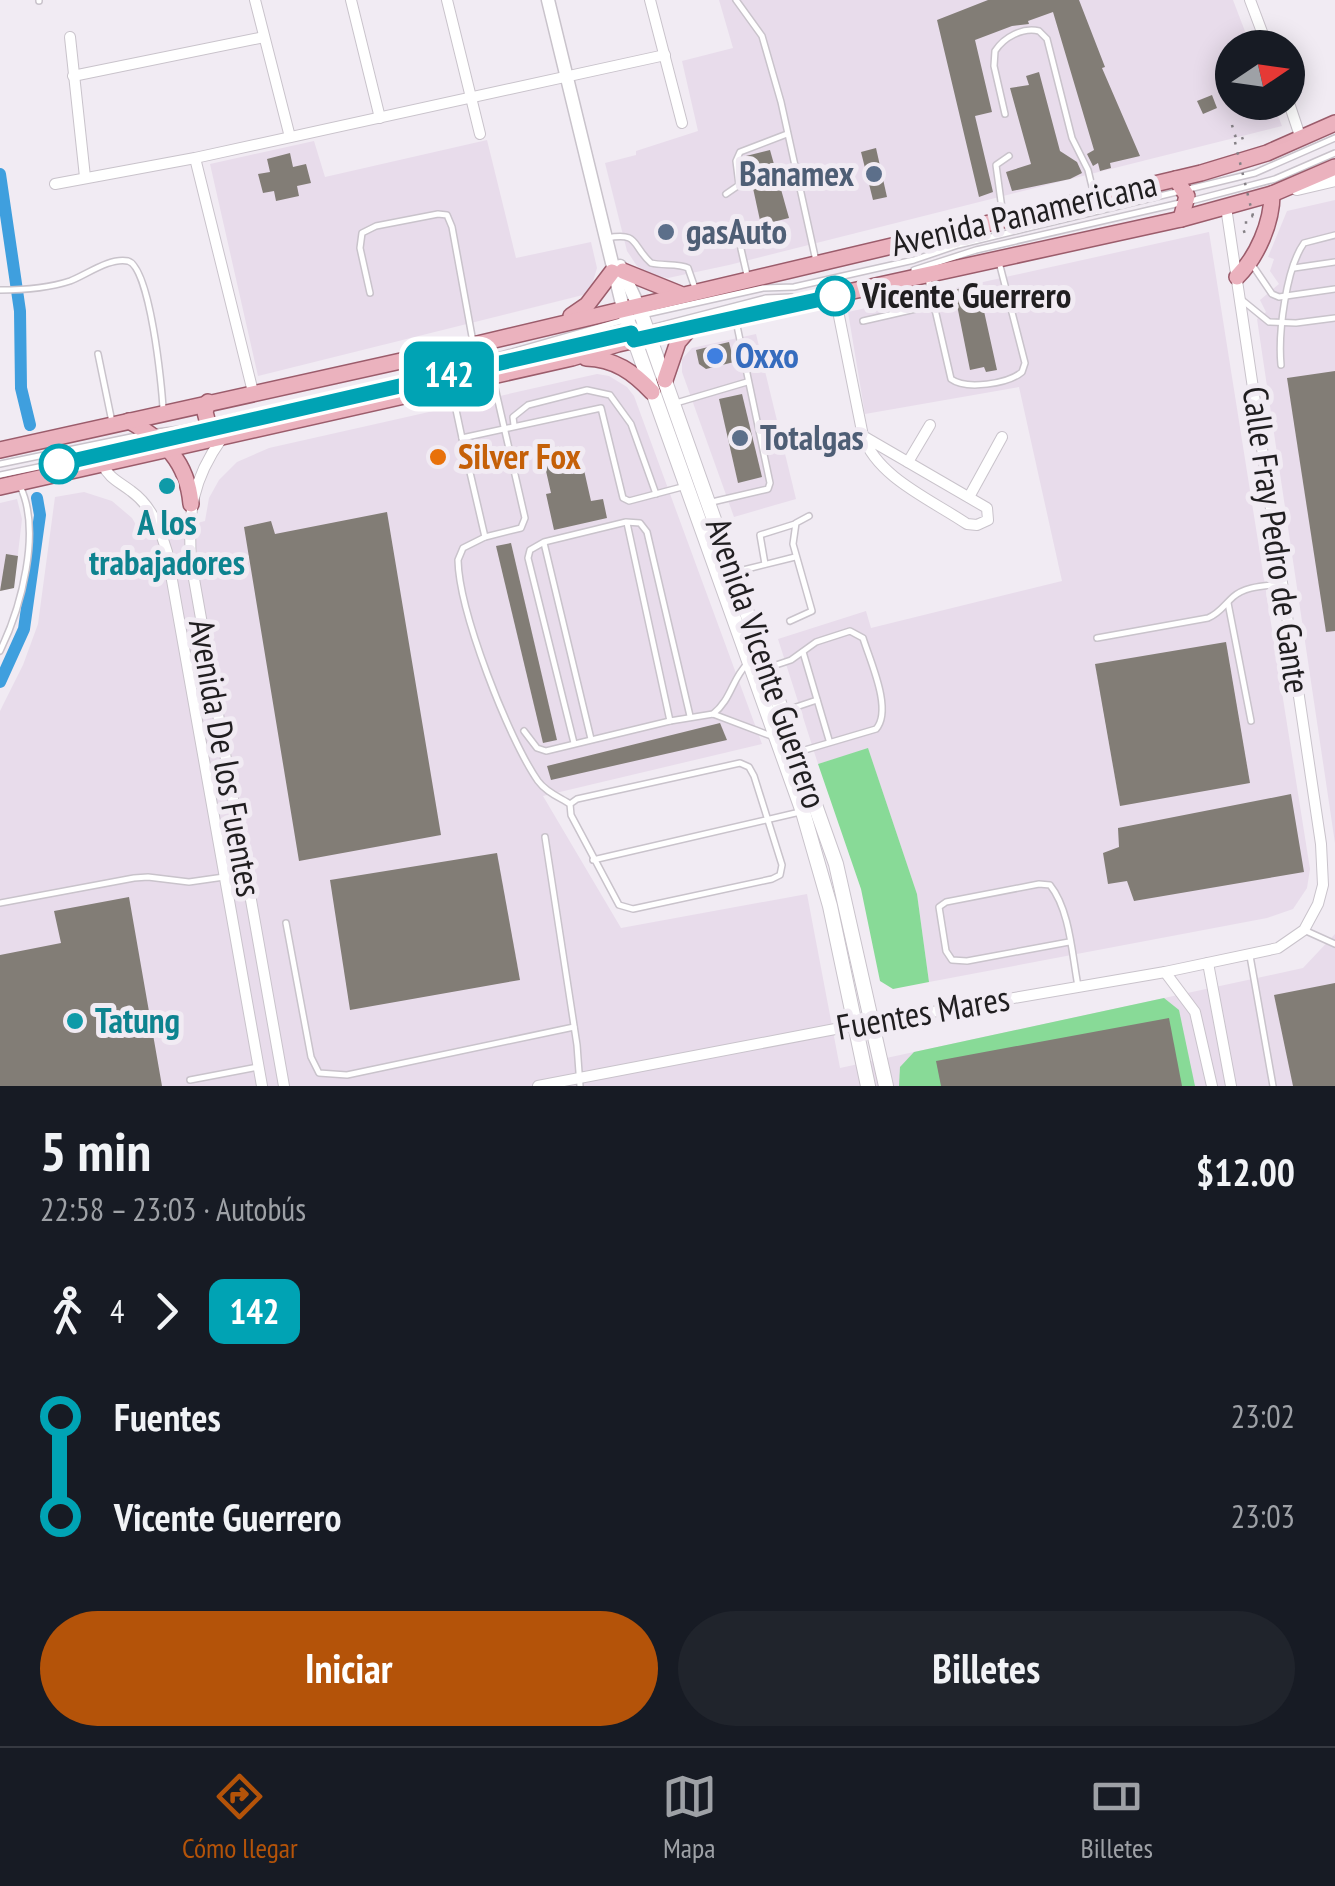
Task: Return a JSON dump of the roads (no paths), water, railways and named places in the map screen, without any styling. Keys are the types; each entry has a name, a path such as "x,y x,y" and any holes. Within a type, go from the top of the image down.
{"main road":[{"name":"Avenida Panamericana","path":"0,488 102,464 160,441 451,386 572,358 690,293 1095,198 1183,190 1228,165 1302,140 1335,123"},
{"name":"Avenida Panamericana","path":"0,450 560,323 691,327 1181,219 1272,194 1335,167"},
{"path":"1237,277 1251,263 1270,216 1272,194 1335,179"},
{"path":"1181,219 1183,190"},
{"path":"560,323 587,305 618,272 690,293"},
{"name":"Avenida Vicente Guerrero","path":"636,323 674,404 843,888 886,1086"},
{"name":"Avenida Vicente Guerrero","path":"636,323 652,392 803,812 830,906 868,1086"},
{"path":"665,380 678,342 691,327"},
{"path":"572,358 616,364 638,376 652,392"},
{"path":"208,402 213,432"},
{"path":"121,423 160,441 180,461 190,504"}],"street":[{"path":"256,0 290,137"},
{"path":"351,0 380,118"},
{"path":"447,0 480,134"},
{"name":"Avenida Vicente Guerrero","path":"548,0 609,244 636,323"},
{"path":"650,0 682,123"},
{"path":"1250,0 1261,30"},
{"path":"73,76 264,36"},
{"path":"70,37 85,177"},
{"path":"55,184 194,158 665,54"},
{"path":"1295,120 1302,140"},
{"path":"194,158 252,392"},
{"name":"Calle Fray Pedro de Gante","path":"1226,207 1324,868 1318,904 1304,930"},
{"path":"835,296 863,436 868,451 883,468 967,524 978,525 988,520 986,508 863,436"},
{"path":"908,462 930,425"},
{"name":"Avenida De los Fuentes","path":"213,432 190,504 191,562 284,1086"},
{"path":"969,497 1002,437"},
{"name":"Avenida De los Fuentes","path":"102,464 110,478 146,504 160,527 167,552 262,1086"},
{"name":"Fuentes Mares","path":"538,1086 580,1082 856,1025 1165,972 1287,944 1304,930"},
{"path":"1208,963 1231,1086"},
{"path":"1165,972 1195,1012 1212,1086"}],"lane":[{"path":"736,0 762,36 816,262"},
{"path":"1005,114 994,66 995,51 1010,37 1026,30 1039,31 1046,39 1072,138 1088,170 1095,198"},
{"path":"726,194 739,185 736,160 740,152 787,134"},
{"path":"0,464 213,432 763,288 794,287 914,260 958,245 1254,173 1335,138"},
{"path":"213,432 636,323 766,298 794,297 914,270 1183,190 1275,179 1335,153"},
{"path":"1004,218 996,165 1009,156"},
{"path":"370,293 360,248 362,233 376,226 438,214 447,216 473,345"},
{"path":"1281,364 1287,297 1304,243 1335,235"},
{"path":"609,244 627,236 634,239 651,263 688,268 690,293"},
{"path":"741,249 748,278"},
{"path":"927,276 948,374 954,383 965,385 1019,376 1025,363 998,260"},
{"path":"4,290 69,282 116,261 136,266 158,348 163,412"},
{"path":"1294,268 1335,262"},
{"path":"1251,263 1272,294 1287,297 1335,289"},
{"path":"1240,298 1270,322 1335,318"},
{"path":"863,320 933,305"},
{"path":"710,503 768,488 768,470 736,317"},
{"path":"98,354 121,423"},
{"path":"492,376 525,524 463,548 458,560 479,647 506,721 538,780 570,804 571,815 611,894 626,909 766,881 778,877 782,869 754,776 740,762 577,799 570,804"},
{"path":"674,404 748,381"},
{"path":"451,386 484,537"},
{"path":"514,426 514,417 528,405 587,390 610,396 631,424 656,494"},
{"path":"462,438 601,408 610,396"},
{"path":"601,408 623,498 629,501 685,486"},
{"path":"0,476 160,441"},
{"path":"0,651 18,608 30,522 24,482"},
{"path":"765,564 760,534 809,516"},
{"path":"626,522 670,721"},
{"path":"574,743 528,558 530,550 544,542 626,522 640,523 647,532 690,716"},
{"path":"790,621 812,611 792,544 796,523"},
{"path":"544,542 591,739"},
{"path":"735,572 796,557"},
{"path":"1097,638 1208,618 1243,591 1283,584"},
{"path":"1228,603 1251,721"},
{"path":"769,668 816,642 850,631 863,638 884,718 876,729 798,752"},
{"path":"803,652 830,741"},
{"path":"713,714 729,698 740,672 750,661"},
{"path":"784,711 817,700"},
{"path":"524,730 537,748 546,751 690,716 713,714 777,737"},
{"path":"594,860 803,812"},
{"path":"545,837 580,1082"},
{"path":"0,903 148,876 189,882 246,874"},
{"path":"1069,942 967,962 952,960 946,951 940,907 953,900 1045,884 1057,895 1069,942 1078,986"},
{"path":"286,922 310,1057 319,1073 348,1075 574,1026"},
{"path":"1304,930 1335,944"},
{"path":"1250,954 1273,1086"},
{"path":"190,1080 258,1067"}],"waterway":[{"path":"0,174 20,311 21,388 30,425"},
{"path":"0,682 24,629 40,515 37,498"}],"place":[{"name":"Banamex","path":"874,174"},
{"name":"gasAuto","path":"666,232"},
{"name":"Vicente Guerrero","path":"835,296"},
{"name":"Oxxo","path":"715,356"},
{"name":"Totalgas","path":"740,438"},
{"name":"Silver Fox","path":"438,457"},
{"name":"A los trabajadores","path":"167,486"},
{"name":"Tatung","path":"75,1021"}]}
